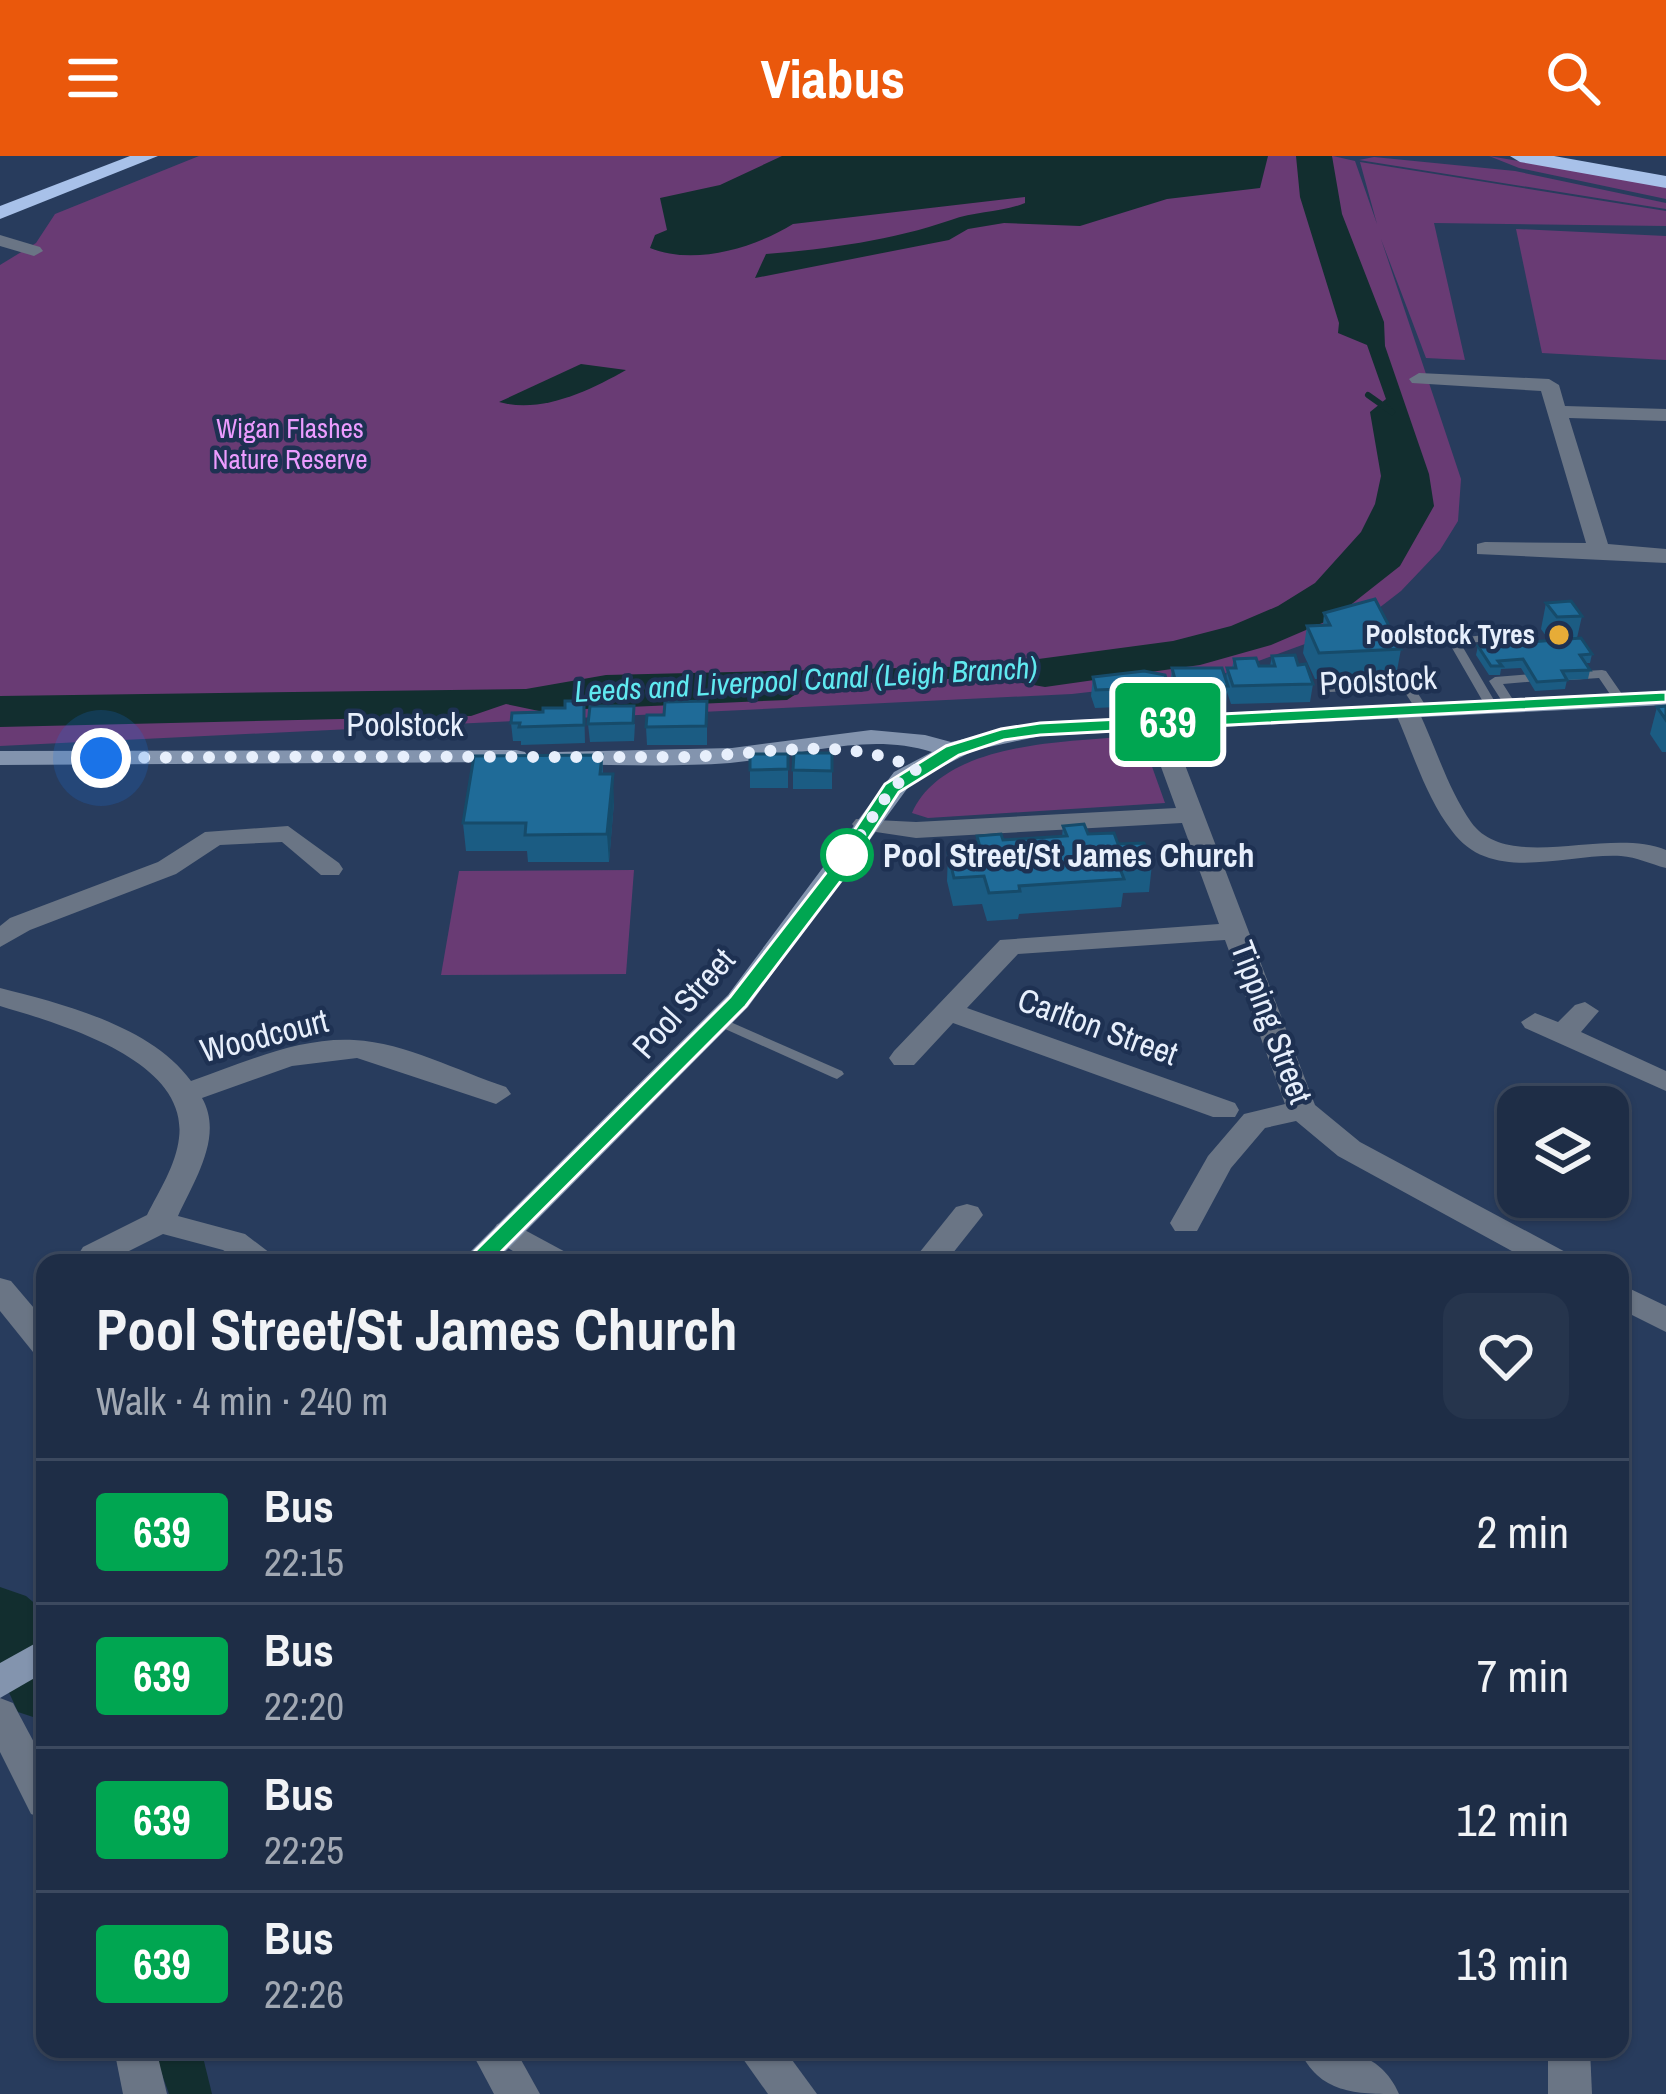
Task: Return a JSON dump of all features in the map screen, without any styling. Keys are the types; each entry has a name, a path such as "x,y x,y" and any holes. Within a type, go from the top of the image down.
{"highway":[{"path":"0,196 112,156"},
{"path":"0,213 148,156"},
{"path":"1520,156 1666,182"},
{"path":"1576,156 1666,172"}],"main road":[{"name":"Poolstock","path":"810,746 853,748 917,769 952,751 1019,731 1666,698"},
{"name":"Poolstock","path":"0,758 699,757 877,734 917,738 952,751"},
{"name":"Pool Street","path":"485,1254 719,1021 834,876 892,788 917,769"}],"street":[{"path":"0,240 34,251 26,257 0,258"},
{"path":"1419,379 1547,380 1599,550"},
{"path":"1559,412 1666,415"},
{"path":"1486,549 1666,556"},
{"path":"1415,711 1466,833 1485,847 1509,854 1630,847 1666,860"},
{"name":"Tipping Street","path":"1156,723 1302,1110 1348,1149 1536,1254"},
{"path":"865,824 916,830 1194,815"},
{"path":"7,924 167,868 214,838 288,835 330,869"},
{"path":"904,1058 1010,946 1236,931"},
{"path":"0,997 130,1047 163,1067 188,1092 195,1134 160,1222 96,1254"},
{"name":"Carlton Street","path":"948,1011 1225,1110"},
{"path":"1585,1011 1548,1028 1666,1082"},
{"name":"Woodcourt","path":"188,1092 316,1052 356,1049 496,1094"},
{"path":"1186,1223 1220,1163 1255,1121 1302,1110"},
{"path":"935,1254 967,1216"},
{"path":"160,1222 233,1242 252,1254"},
{"path":"508,1232 545,1254"},
{"path":"0,1289 36,1333"},
{"path":"1629,1300 1666,1320"},
{"path":"0,1714 36,1784"},
{"path":"137,2058 145,2094"},
{"path":"496,2058 518,2094"},
{"path":"765,2058 795,2094"},
{"path":"1331,2058 1377,2094"},
{"path":"1569,2058 1570,2094"}],"lane":[{"path":"1501,707 1454,640 1508,636"},
{"path":"1330,688 1406,684 1415,711"},
{"path":"719,1021 836,1073"}],"green space":[{"name":"Wigan Flashes Nature Reserve","path":"199,156 1333,156 1355,161 1377,224 1360,162 1666,211 1666,226 1434,223 1465,360 1426,358 1381,239 1461,479 1458,521 1440,550 1401,591 1357,625 1212,678 1072,694 0,746 0,265 36,243 55,214"},
{"path":"1489,156 1666,186 1666,199 1519,168"},
{"path":"1374,157 1515,171 1666,203 1666,209 1359,160"},
{"path":"1516,229 1666,236 1666,360 1542,353"},
{"path":"1122,737 1145,747 1165,803 928,818 912,813 927,790 975,760 1036,745"},
{"path":"634,870 626,974 441,975 459,871"}],"water":[{"path":"782,156 1268,156 1260,188 1167,199 1080,226 1004,223 968,229 949,240 755,278 766,254 883,238 1016,206 1025,203 1025,197 793,224 742,247 704,255 650,248 655,235 667,230 660,198 720,185"},
{"name":"Leeds and Liverpool Canal (Leigh Branch)","path":"1296,156 1332,156 1342,214 1384,322 1385,346 1429,474 1434,506 1400,566 1334,618 1271,645 1200,665 1045,687 988,677 823,685 805,688 787,700 539,711 506,704 471,716 0,727 0,696 526,689 606,675 987,666 1173,641 1231,626 1278,606 1315,583 1361,532 1375,504 1381,476 1370,412 1386,399 1367,345 1338,333 1339,323 1300,197"},
{"path":"581,364 626,370 581,393 548,403 499,402"},
{"path":"156,2058 203,2058 212,2094 169,2094"}],"building":[{"path":"1375,599 1401,649 1319,653 1307,626 1330,625 1324,613"},
{"path":"1571,601 1582,616 1557,617 1546,603"},
{"path":"1581,638 1592,654 1580,655 1590,670 1562,671 1567,680 1537,682 1523,659 1491,666 1478,646"},
{"path":"1295,655 1298,665 1306,664 1313,684 1233,686 1227,668 1236,668 1234,659 1256,658 1259,666 1275,666 1272,656"},
{"path":"1172,668 1222,668 1228,686 1177,687"},
{"path":"1144,671 1165,675 1169,687 1096,690 1093,677"},
{"path":"565,701 584,701 584,725 519,727 520,723 511,723 512,713 565,708"},
{"path":"707,701 706,726 646,727 647,715 664,715 665,702"},
{"path":"590,706 634,706 633,723 588,724"},
{"path":"794,753 832,753 832,771 793,770"},
{"path":"750,754 788,754 788,769 750,770"},
{"path":"602,755 600,774 613,774 607,834 525,835 526,823 463,823 474,756"},
{"path":"1084,824 1088,834 1114,833 1118,844 1144,843 1152,864 1119,866 1124,879 1019,886 1020,891 989,893 984,876 954,878 948,853 981,851 977,836 1001,834 1003,840 1067,836 1063,826"}],"waterway":[{"path":"1368,395 1392,412"},
{"path":"0,1617 20,1634 36,1670"}],"bus line":[{"name":"639","path":"484,1254 738,1001 834,876 892,788 952,751 1001,734 1040,729 1666,698"}],"place":[{"name":"Poolstock Tyres","path":"1559,635"},
{"name":"Pool Street/St James Church","path":"847,855"}],"route":[{"path":"101,758 699,757 810,746 853,748 917,769 892,788 847,855"}]}
